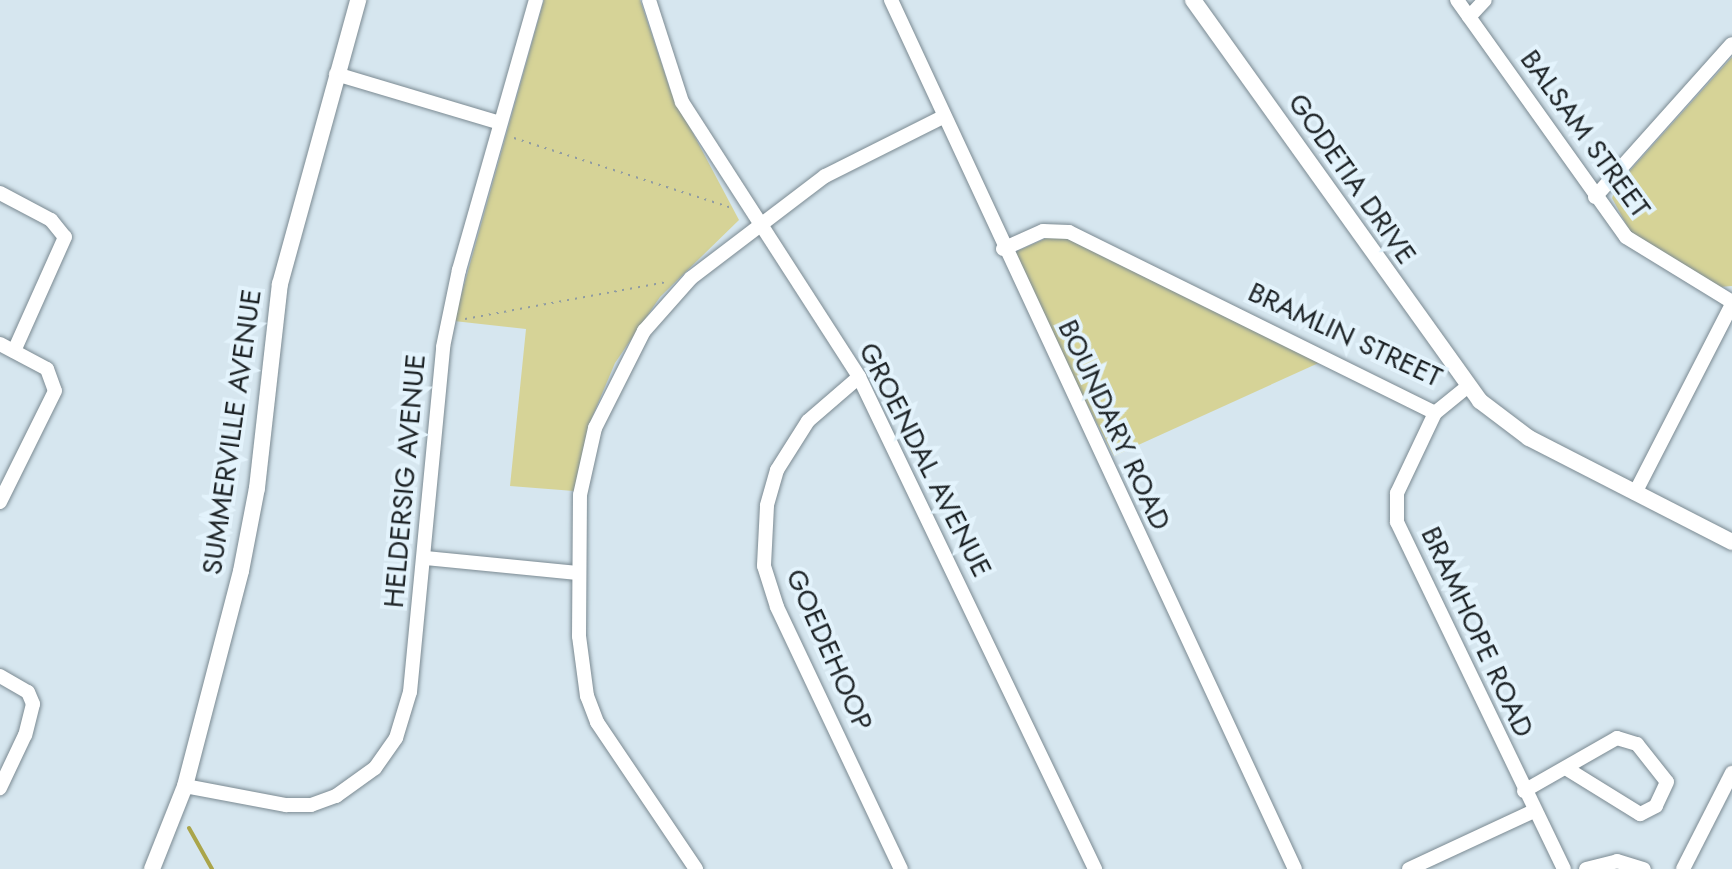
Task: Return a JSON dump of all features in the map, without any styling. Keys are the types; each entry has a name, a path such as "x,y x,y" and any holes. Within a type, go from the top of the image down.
{"street":[{"name":"SUMMERVILLE AVENUE","path":"152,869 185,786 241,571 257,488 280,284 358,0"},
{"name":"HELDERSIG AVENUE","path":"185,786 286,805 311,805 336,796 375,768 404,718 425,558 448,322 498,128 536,0"},
{"name":"GROENDAL AVENUE","path":"649,0 682,102 754,219 859,377 1095,869"},
{"name":"BOUNDARY ROAD","path":"891,0 1003,249 1295,869"},
{"name":"BALSAM STREET","path":"1457,0 1595,197 1646,254 1732,303"},
{"path":"1469,17 1485,0"},
{"name":"GODETIA DRIVE","path":"1197,2 1467,387"},
{"path":"1595,197 1732,44"},
{"path":"336,74 498,128"},
{"path":"696,869 597,722 581,670 578,573 580,495 595,428 644,331 691,278 754,219 825,176 943,117"},
{"path":"0,193 51,220 65,237 14,351"},
{"name":"BRAMLIN STREET","path":"1003,249 1055,230 1094,241 1435,413 1467,387 1529,438 1732,542"},
{"path":"1635,493 1732,303"},
{"path":"0,344 47,369 55,391 0,502"},
{"name":"GOEDEHOOP","path":"859,377 808,421 777,470 767,506 764,566 777,607 901,869"},
{"name":"BRAMHOPE ROAD","path":"1435,413 1397,493 1397,522 1564,869"},
{"path":"425,558 578,573"},
{"path":"0,676 28,692 33,704 22,744 0,788"},
{"path":"1524,791 1567,769 1591,749 1617,738 1637,744 1667,782 1656,806 1640,814 1567,769"},
{"path":"1683,869 1732,773"},
{"path":"1409,869 1534,811"},
{"path":"1586,869 1617,861 1644,869"}],"path":[{"path":"498,128 754,219"},
{"path":"448,322 691,278"}],"shaded area":[{"path":"544,0 640,0 671,92 739,220 660,297 615,363 588,427 574,491 510,486 526,329 454,321"},
{"path":"1732,57 1732,286 1720,287 1631,233 1612,198 1617,185"},
{"path":"1058,233 1323,361 1114,456 1009,255"}],"waterway":[{"path":"189,828 212,869"}]}
